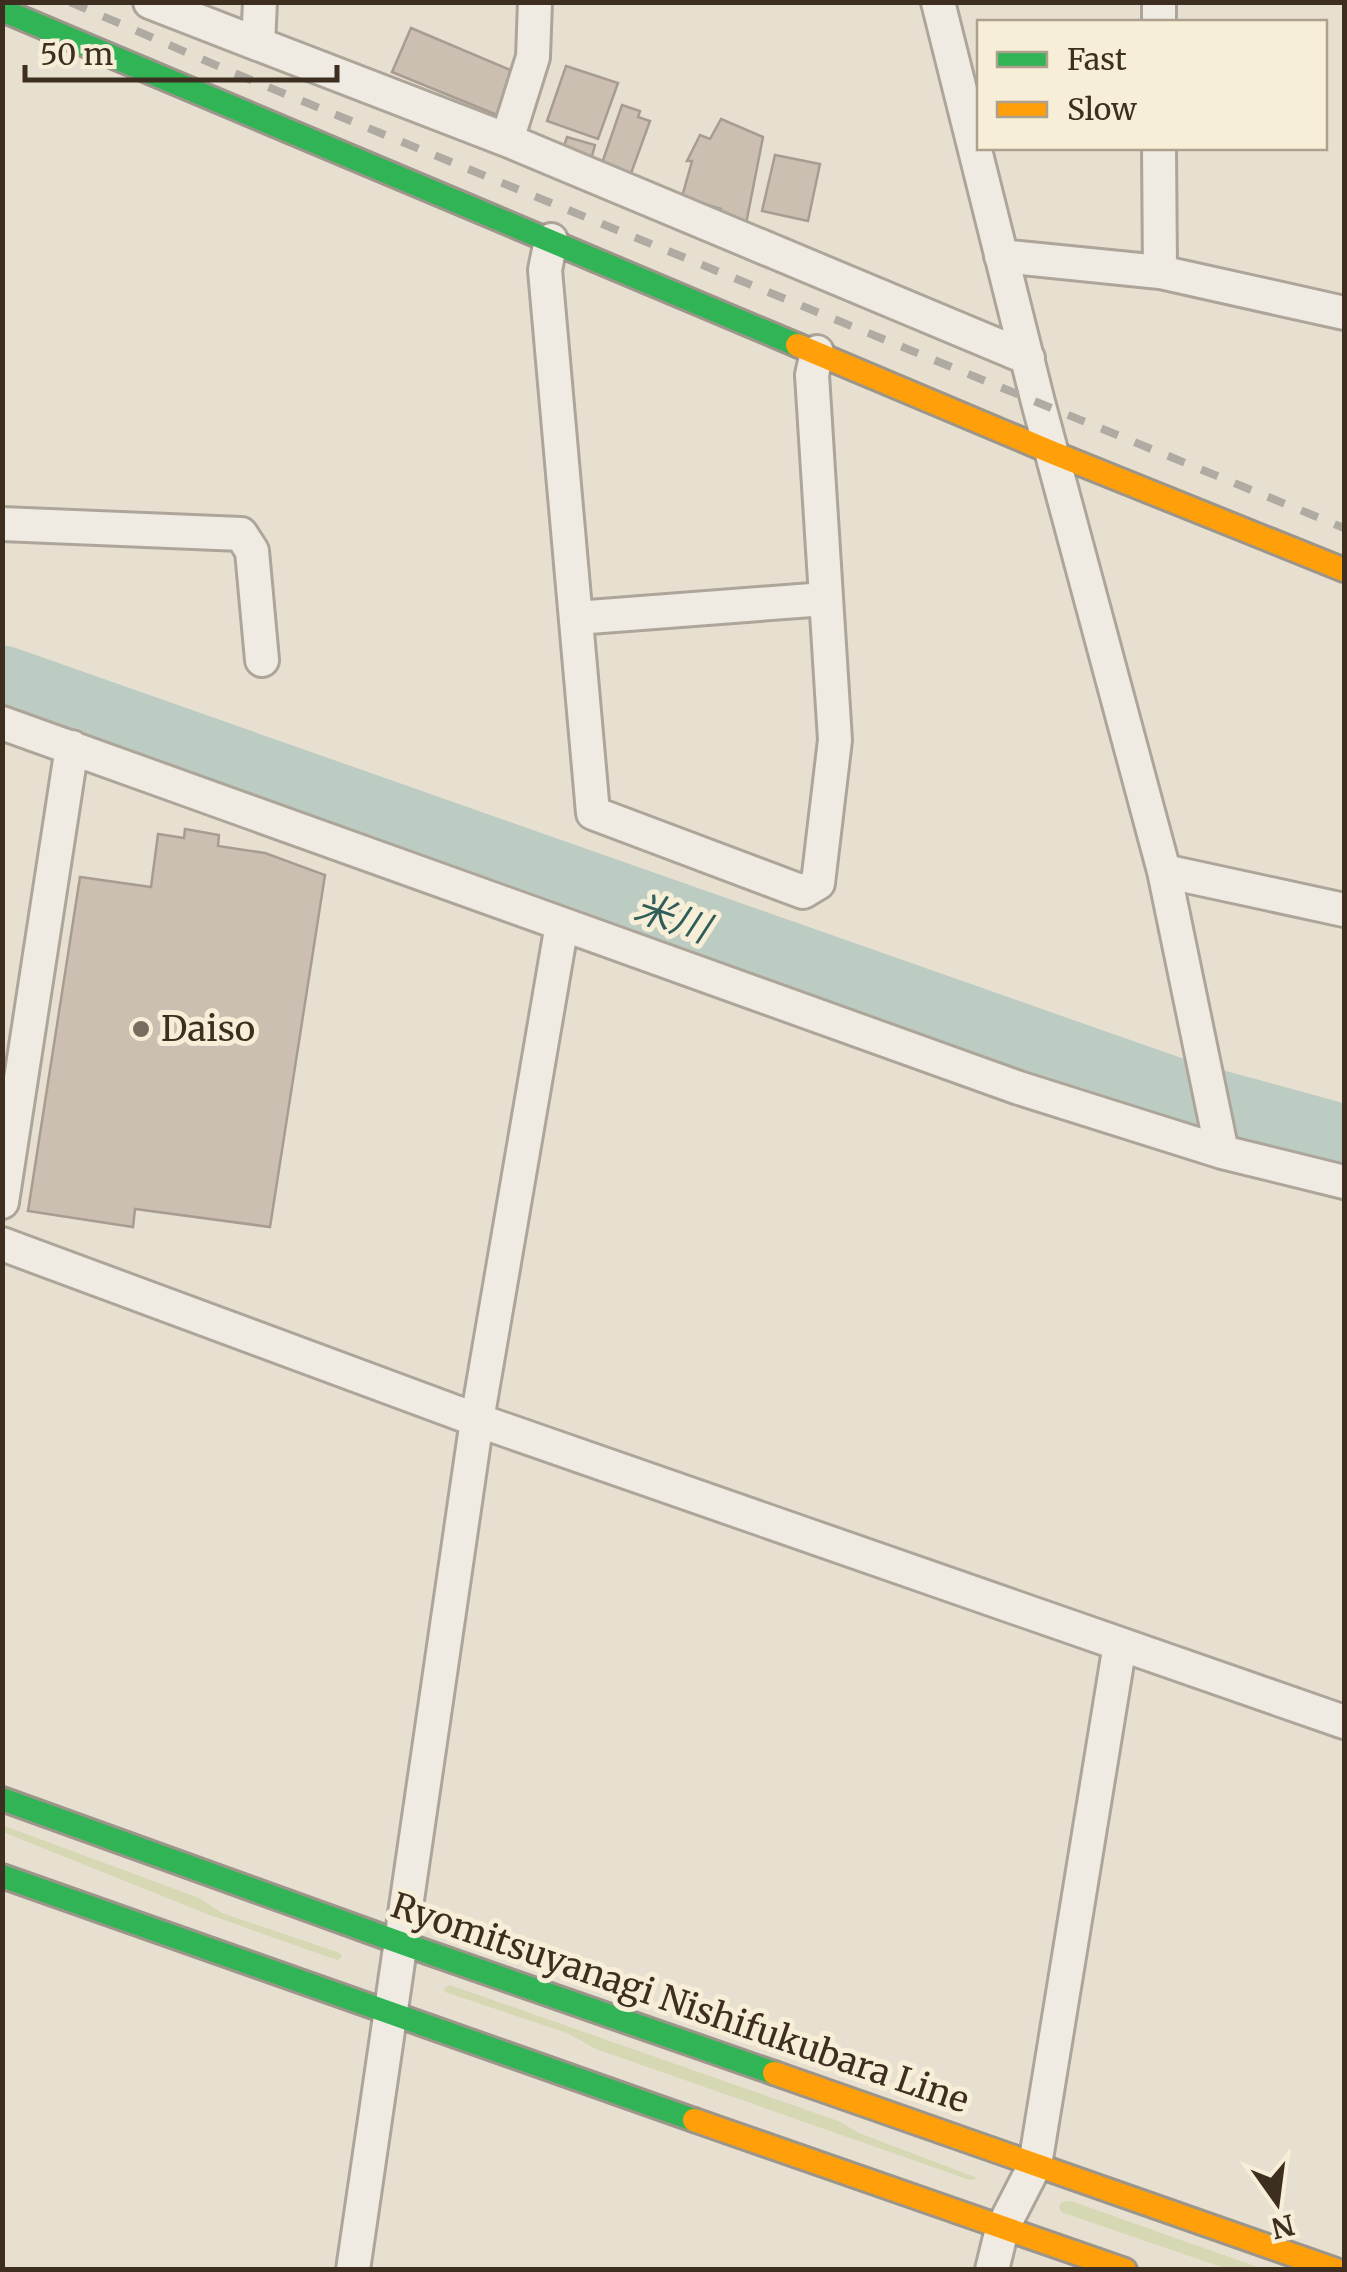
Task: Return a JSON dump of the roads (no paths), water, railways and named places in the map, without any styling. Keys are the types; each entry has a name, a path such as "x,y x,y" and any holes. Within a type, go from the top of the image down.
{"main road":[{"path":"2,10 1051,452 1344,570"},
{"name":"Ryomitsuyanagi Nishifukubara Line","path":"2,1799 1336,2270"},
{"path":"2,1876 1126,2270"}],"street":[{"path":"150,2 507,140 1028,358"},
{"path":"258,44 260,2"},
{"path":"507,140 532,58 535,2"},
{"path":"938,2 1051,452 1164,871 1220,1141"},
{"path":"1159,150 1160,272"},
{"path":"551,240 545,270 594,814 803,892 818,883 834,740 812,375 817,352"},
{"path":"1001,256 1160,272 1344,313"},
{"path":"2,524 241,534 252,552 262,660"},
{"path":"576,618 825,599"},
{"path":"2,723 1018,1088 1220,1141 1344,1182"},
{"path":"2,1202 72,747"},
{"path":"1164,871 1344,910"},
{"path":"353,2270 477,1420 562,924"},
{"path":"2,1244 477,1420 1344,1722"},
{"path":"992,2270 1002,2229 1035,2164 1120,1644"}],"waterway":[{"name":"米川","path":"2,683 1182,1098 1344,1142"}],"railway":[{"path":"70,2 234,73 1344,528"}],"place":[{"name":"Daiso","path":"141,1029"}]}
